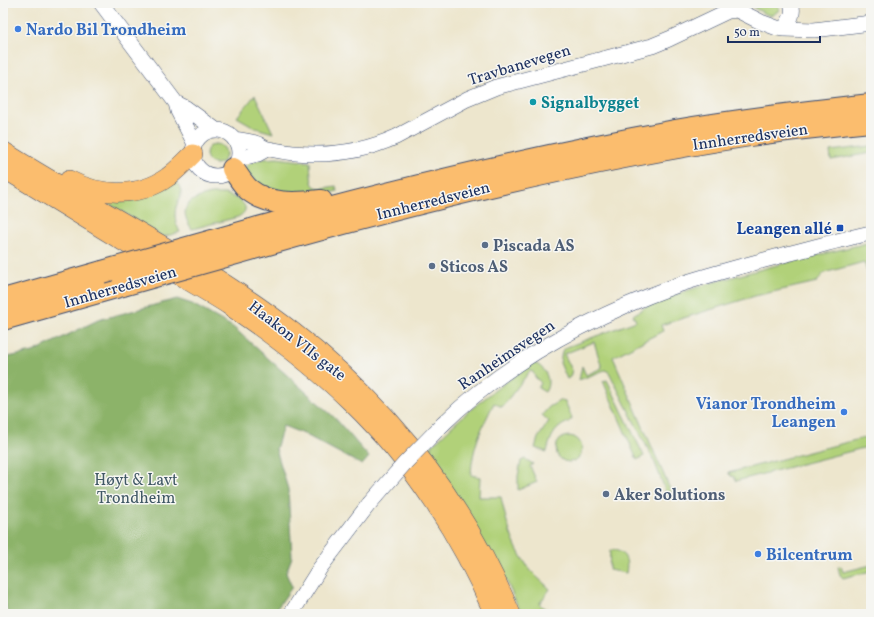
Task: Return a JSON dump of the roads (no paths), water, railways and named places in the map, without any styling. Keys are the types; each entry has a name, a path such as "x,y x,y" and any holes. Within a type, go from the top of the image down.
{"highway":[{"name":"Innherredsveien","path":"3,319 123,285 256,238 397,191 524,161 669,132 748,120 871,105"},
{"name":"Innherredsveien","path":"3,300 102,272 256,238 340,224 466,191 613,160 751,135 871,121"},
{"path":"236,164 247,188 254,194 263,198 284,203 298,204 397,191"}],"main road":[{"path":"21,162 44,166 89,188 111,193 120,193 137,190 160,182 174,171 194,149"},
{"name":"Haakon VIIs gate","path":"3,150 240,294 293,332 329,362 365,395 396,427 426,464 455,507 479,548 511,614"},
{"name":"Haakon VIIs gate","path":"3,168 229,305 282,343 319,373 384,437 414,475 442,516 467,557 494,614"}],"street":[{"path":"101,3 176,103 178,112 194,149 197,166 211,176 223,175 236,164 239,149 234,139 226,132 216,130 186,108 176,103"},
{"path":"784,29 791,19 794,9 791,3"},
{"name":"Travbanevegen","path":"234,139 257,144 267,149 316,154 342,153 362,149 389,140 467,99 496,87 652,46 741,6 761,22 784,29 814,30 871,23"},
{"path":"194,149 199,138 205,133 216,130"},
{"name":"Travbanevegen","path":"236,164 267,149"},
{"name":"Ranheimsvegen","path":"291,614 320,568 367,506 404,463 442,424 477,393 544,346 611,312 675,286 713,274 871,233"}],"place":[{"name":"Nardo Bil Trondheim","path":"18,29"},
{"name":"Signalbygget","path":"533,102"},
{"name":"Leangen allé","path":"840,228"},
{"name":"Piscada AS","path":"485,245"},
{"name":"Sticos AS","path":"432,266"},
{"name":"Vianor Trondheim Leangen","path":"844,412"},
{"name":"Aker Solutions","path":"606,494"},
{"name":"Bilcentrum","path":"758,554"}],"park label":[{"name":"Høyt & Lavt Trondheim","path":"136,488"}]}
